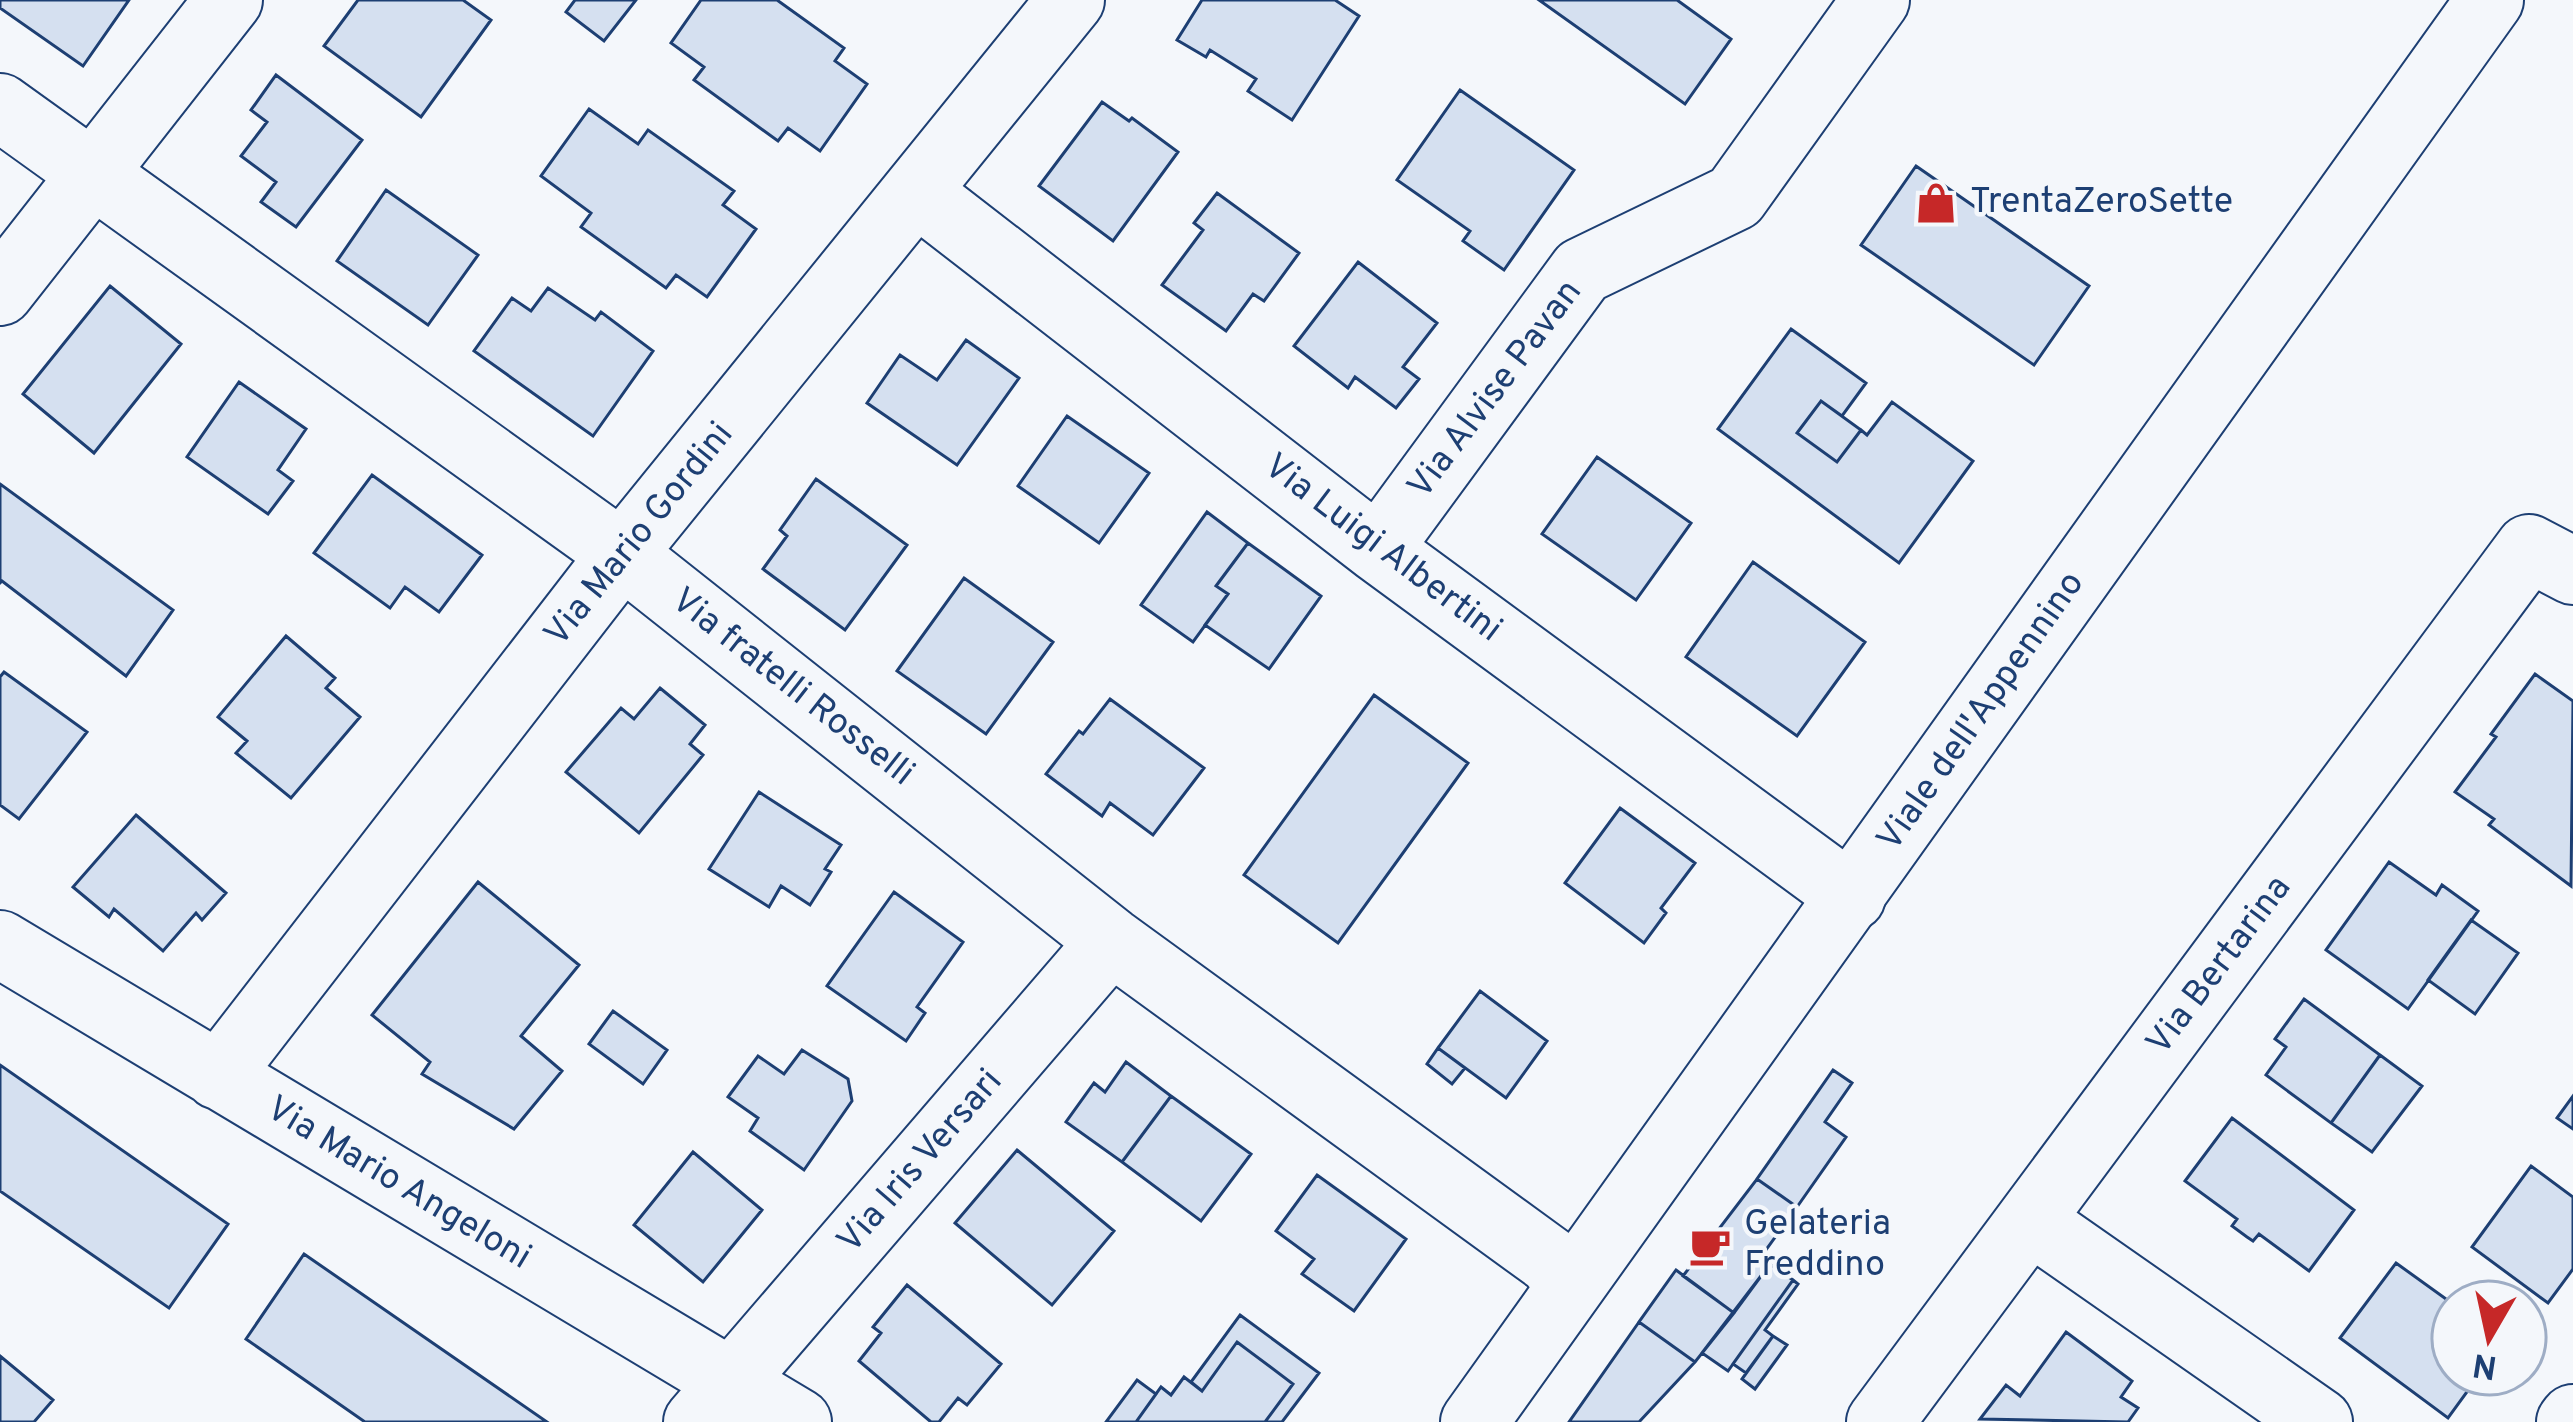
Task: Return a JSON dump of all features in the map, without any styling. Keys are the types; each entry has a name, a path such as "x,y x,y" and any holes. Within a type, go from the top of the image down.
{"street":[{"path":"0,292 230,0"},
{"name":"Via Mario Gordini","path":"218,1076 622,554 1071,0"},
{"name":"Via Alvise Pavan","path":"1378,549 1582,271 1735,197 1876,0"},
{"name":"Viale dell'Appennino","path":"1474,1422 2489,0"},
{"name":"Via fratelli Rosselli","path":"0,107 622,554 1111,941 1551,1261 1570,1285"},
{"name":"Via Luigi Albertini","path":"918,194 1378,549 1852,897"},
{"name":"Via Bertarina","path":"1880,1422 2530,548 2573,571"},
{"name":"Via Iris Versari","path":"715,1402 1111,941"},
{"name":"Via Mario Angeloni","path":"0,944 218,1076 715,1402 798,1422"},
{"path":"2031,1221 2319,1422"}],"building":[{"path":"0,0 129,0 83,66 0,8"},
{"path":"358,0 463,0 491,20 421,117 324,46"},
{"path":"575,0 636,0 604,41 566,12"},
{"path":"701,0 777,0 844,48 835,61 867,84 820,151 788,128 778,141 694,80 704,67 671,43"},
{"path":"1202,0 1335,0 1359,16 1292,120 1248,91 1256,79 1210,50 1206,57 1177,40"},
{"path":"1539,0 1677,0 1731,39 1685,104"},
{"path":"276,75 362,140 296,227 261,202 276,182 241,156 267,122 251,110"},
{"path":"1460,90 1574,170 1504,270 1463,241 1470,231 1397,180"},
{"path":"1102,102 1178,152 1113,241 1039,186"},
{"path":"589,109 638,144 648,130 734,191 723,205 756,229 707,297 676,275 666,288 581,227 591,213 541,176"},
{"path":"1916,166 2089,286 2034,365 1861,245"},
{"path":"386,190 478,255 428,325 337,261"},
{"path":"1217,193 1299,253 1264,301 1253,294 1226,331 1162,285 1203,230 1194,223"},
{"path":"1358,262 1437,323 1403,367 1419,379 1396,408 1355,377 1348,388 1294,346"},
{"path":"110,286 181,344 94,453 23,394"},
{"path":"548,288 595,320 601,312 653,351 593,436 474,351 512,298 531,311"},
{"path":"1791,329 1866,383 1842,416 1821,401 1797,433 1837,462 1861,430 1867,435 1892,402 1973,461 1899,563 1718,429"},
{"path":"966,340 1019,378 957,465 867,403 900,355 937,380"},
{"path":"239,382 306,429 278,470 293,481 268,514 187,457"},
{"path":"1821,401 1861,430 1837,462 1797,433"},
{"path":"1067,416 1149,473 1099,543 1018,486"},
{"path":"1597,457 1691,523 1636,600 1542,534"},
{"path":"372,475 482,555 439,612 405,587 390,608 314,553"},
{"path":"816,479 907,545 845,630 763,569 787,536 780,530"},
{"path":"0,484 173,610 126,676 0,583"},
{"path":"1207,512 1248,543 1216,586 1228,594 1193,642 1141,605"},
{"path":"1248,543 1321,596 1269,669 1205,625 1228,594 1216,586"},
{"path":"1753,562 1865,642 1797,736 1686,657"},
{"path":"964,578 1053,642 986,734 897,671"},
{"path":"286,636 335,678 326,688 360,717 291,798 236,753 247,741 218,717"},
{"path":"4,672 87,732 19,819 0,805 0,677"},
{"path":"2535,674 2573,701 2571,886 2489,825 2494,819 2455,792"},
{"path":"660,688 705,725 690,744 703,755 639,833 566,772 621,708 634,719"},
{"path":"1374,695 1468,763 1338,943 1244,875"},
{"path":"1110,699 1204,768 1153,835 1110,803 1102,816 1046,774"},
{"path":"759,792 841,845 810,905 781,886 769,907 709,869"},
{"path":"1620,808 1695,863 1661,908 1666,913 1644,943 1565,883"},
{"path":"136,815 226,893 202,920 196,913 163,951 114,909 109,917 73,887"},
{"path":"2389,862 2436,895 2442,885 2478,911 2408,1009 2326,950"},
{"path":"478,882 579,965 521,1036 562,1071 514,1129 422,1074 430,1062 372,1015"},
{"path":"894,892 963,942 917,1007 925,1013 906,1041 827,986"},
{"path":"2471,920 2518,953 2475,1014 2428,980"},
{"path":"1480,991 1547,1041 1506,1098 1438,1048"},
{"path":"2304,999 2380,1055 2331,1123 2266,1075 2286,1047 2275,1039"},
{"path":"613,1011 667,1050 643,1084 589,1044"},
{"path":"1438,1048 1465,1068 1452,1084 1427,1064"},
{"path":"802,1050 848,1079 852,1101 804,1170 750,1131 758,1118 728,1097 758,1056 784,1074"},
{"path":"2380,1055 2422,1086 2372,1152 2331,1123"},
{"path":"1126,1062 1171,1096 1122,1162 1066,1122 1094,1083 1105,1092"},
{"path":"0,1065 228,1224 169,1308 0,1191"},
{"path":"1833,1070 1852,1083 1825,1122 1846,1137 1797,1207 1757,1179"},
{"path":"1171,1096 1251,1154 1201,1221 1122,1162"},
{"path":"2573,1096 2573,1129 2557,1118"},
{"path":"2232,1118 2354,1210 2309,1271 2259,1234 2253,1241 2247,1237 2232,1226 2237,1219 2185,1181"},
{"path":"1017,1150 1114,1231 1052,1305 955,1223"},
{"path":"693,1152 762,1210 703,1282 634,1225"},
{"path":"2531,1166 2573,1197 2573,1269 2549,1302 2549,1278 2514,1278 2472,1247"},
{"path":"1317,1175 1406,1239 1354,1311 1302,1274 1314,1259 1276,1231"},
{"path":"1757,1179 1797,1207 1760,1258 1770,1264 1734,1313 1683,1276"},
{"path":"304,1254 547,1422 365,1422 246,1339"},
{"path":"2396,1263 2429,1287 2429,1398 2463,1398 2448,1418 2340,1338"},
{"path":"1770,1264 1793,1280 1728,1371 1702,1353"},
{"path":"1676,1270 1734,1313 1695,1362 1639,1322"},
{"path":"1793,1280 1798,1284 1765,1330 1773,1336 1746,1373 1733,1364"},
{"path":"907,1285 1001,1364 967,1405 958,1398 939,1422 931,1422 859,1361 881,1333 873,1327"},
{"path":"1240,1315 1319,1373 1282,1422 1265,1422 1293,1384 1237,1342 1202,1391 1191,1382"},
{"path":"1639,1322 1695,1362 1639,1422 1569,1422"},
{"path":"2066,1332 2132,1381 2121,1397 2138,1408 2128,1422 1980,1419 2006,1385 2020,1396"},
{"path":"1773,1336 1787,1345 1755,1389 1742,1379"},
{"path":"1237,1342 1293,1384 1265,1422 1136,1422 1161,1387 1171,1395 1184,1377 1202,1391"},
{"path":"0,1356 53,1400 34,1422 0,1422"},
{"path":"1137,1380 1156,1394 1136,1422 1106,1422"}],"place":[{"name":"TrentaZeroSette","path":"1936,203"},
{"name":"Gelateria Freddino","path":"1710,1246"}]}
